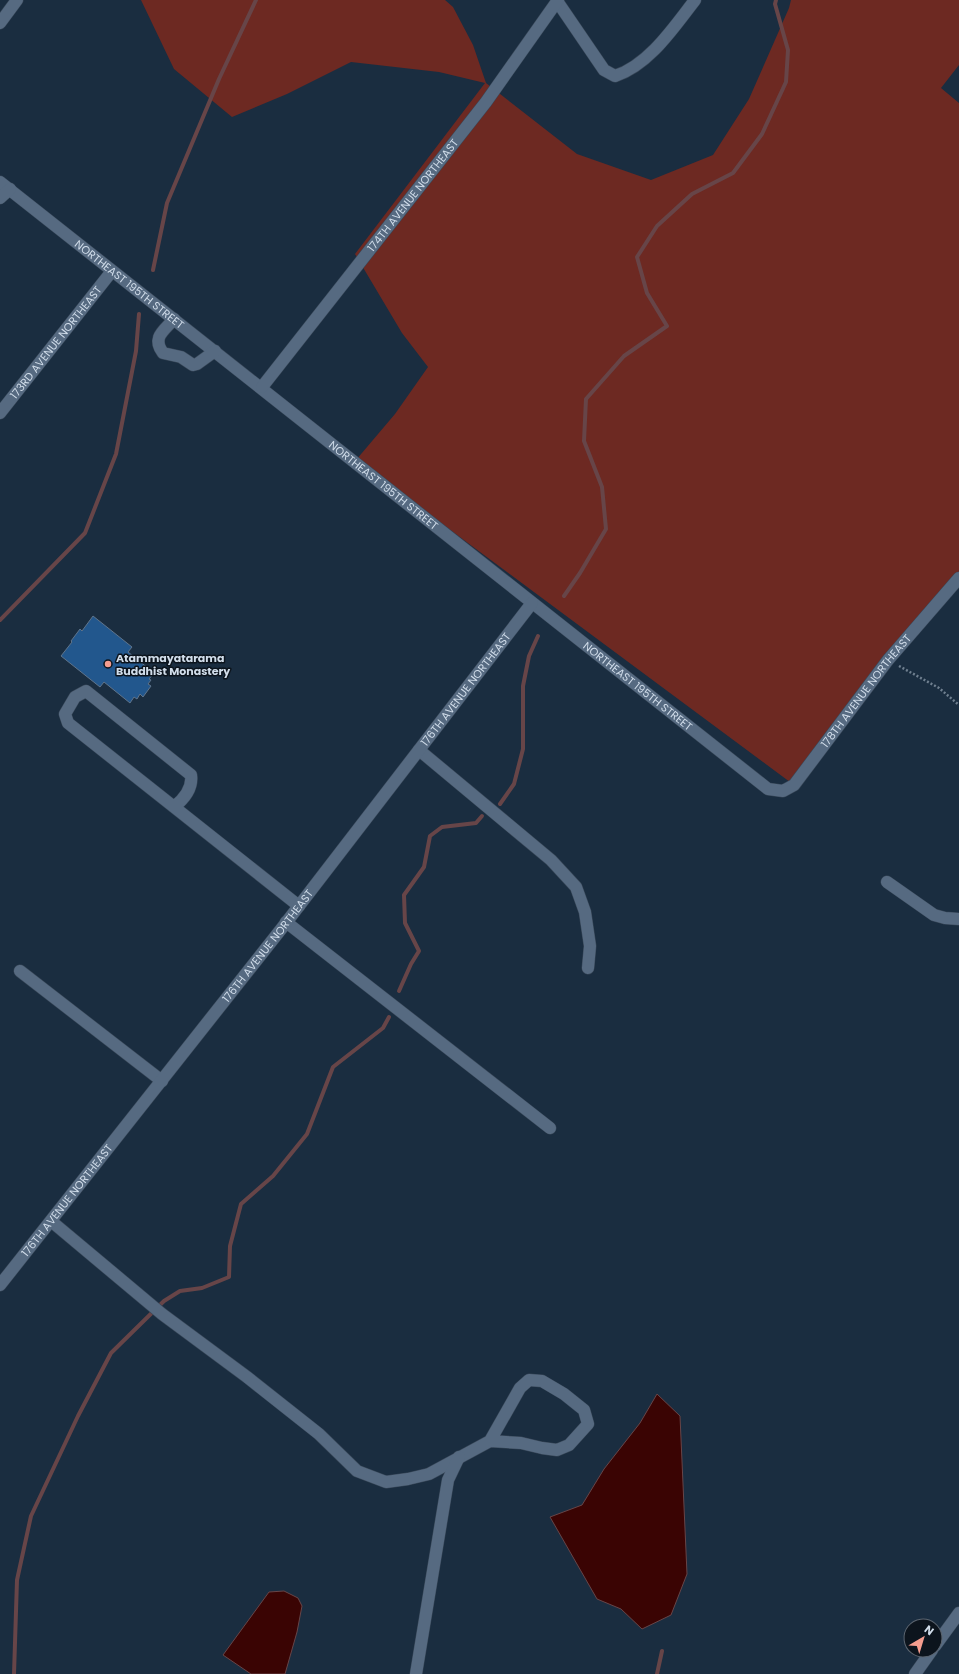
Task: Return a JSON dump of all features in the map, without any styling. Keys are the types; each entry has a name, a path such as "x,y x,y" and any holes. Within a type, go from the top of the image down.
{"street":[{"path":"0,23 17,0"},
{"path":"558,1 604,70 615,76 625,73 658,47 695,0"},
{"name":"174TH AVENUE NORTHEAST","path":"262,387 486,102 558,1"},
{"path":"0,198 5,185"},
{"name":"NORTHEAST 195TH STREET","path":"5,185 768,789"},
{"name":"173RD AVENUE NORTHEAST","path":"0,414 112,271"},
{"path":"174,320 161,333 159,344 163,353 181,357 193,365 197,364 215,351"},
{"name":"178TH AVENUE NORTHEAST","path":"768,789 783,791 794,785 888,660 959,578"},
{"name":"176TH AVENUE NORTHEAST","path":"0,1285 299,906 532,603"},
{"path":"174,807 183,799 189,790 192,782 191,775 86,692 75,697 65,714 68,724 299,906"},
{"path":"419,750 551,860 576,887 585,912 590,946 588,968"},
{"path":"887,882 934,915 945,918 959,918"},
{"path":"286,922 550,1128"},
{"path":"20,971 162,1081"},
{"path":"51,1221 162,1314 247,1377 319,1434 357,1471 386,1482 429,1474 490,1441 521,1442 542,1448 557,1450 569,1445 588,1424 584,1410 564,1394 542,1381 528,1380 520,1388 490,1441"},
{"path":"416,1674 448,1480 459,1457"},
{"path":"943,1635 959,1613"},
{"path":"915,1674 926,1658"}],"path":[{"path":"888,660 939,688 959,705"}],"shaded area":[{"path":"141,0 445,0 453,7 473,45 486,83 577,154 651,180 713,155 749,99 789,8 791,0 959,0 959,65 941,88 959,103 959,578 794,785 356,460 395,414 428,367 402,333 355,254 485,83 439,72 351,62 287,94 232,117 174,69"},
{"path":"657,1394 680,1416 687,1574 671,1615 642,1629 621,1609 597,1599 550,1517 582,1505 604,1469 640,1423"},
{"path":"284,1591 298,1598 302,1606 297,1632 285,1674 251,1674 223,1655 269,1592"}],"building":[{"name":"Atammayatarama Buddhist Monastery","path":"93,616 132,647 128,652 154,673 149,679 151,680 148,684 151,686 143,697 140,694 137,699 134,697 130,703 104,682 100,687 61,656 80,629 82,631"}],"waterway":[{"path":"153,270 167,203 219,79 256,0"},
{"path":"564,596 580,573 606,529 602,487 584,441 586,399 624,356 667,326 647,293 637,257 657,226 692,194 733,173 762,134 786,82 788,50 775,4 776,0"},
{"path":"0,620 85,533 116,454 136,351 139,314"},
{"path":"500,804 514,784 523,749 523,686 529,656 538,636"},
{"path":"399,991 411,964 419,951 405,923 404,895 424,867 430,836 442,827 476,823 482,816"},
{"path":"14,1674 17,1580 31,1516 78,1416 111,1353 164,1301 180,1291 202,1288 229,1277 230,1246 241,1204 273,1176 307,1134 333,1067 383,1028 389,1017"},
{"path":"657,1674 662,1651"}],"place":[{"name":"Atammayatarama Buddhist Monastery","path":"108,664"}]}
